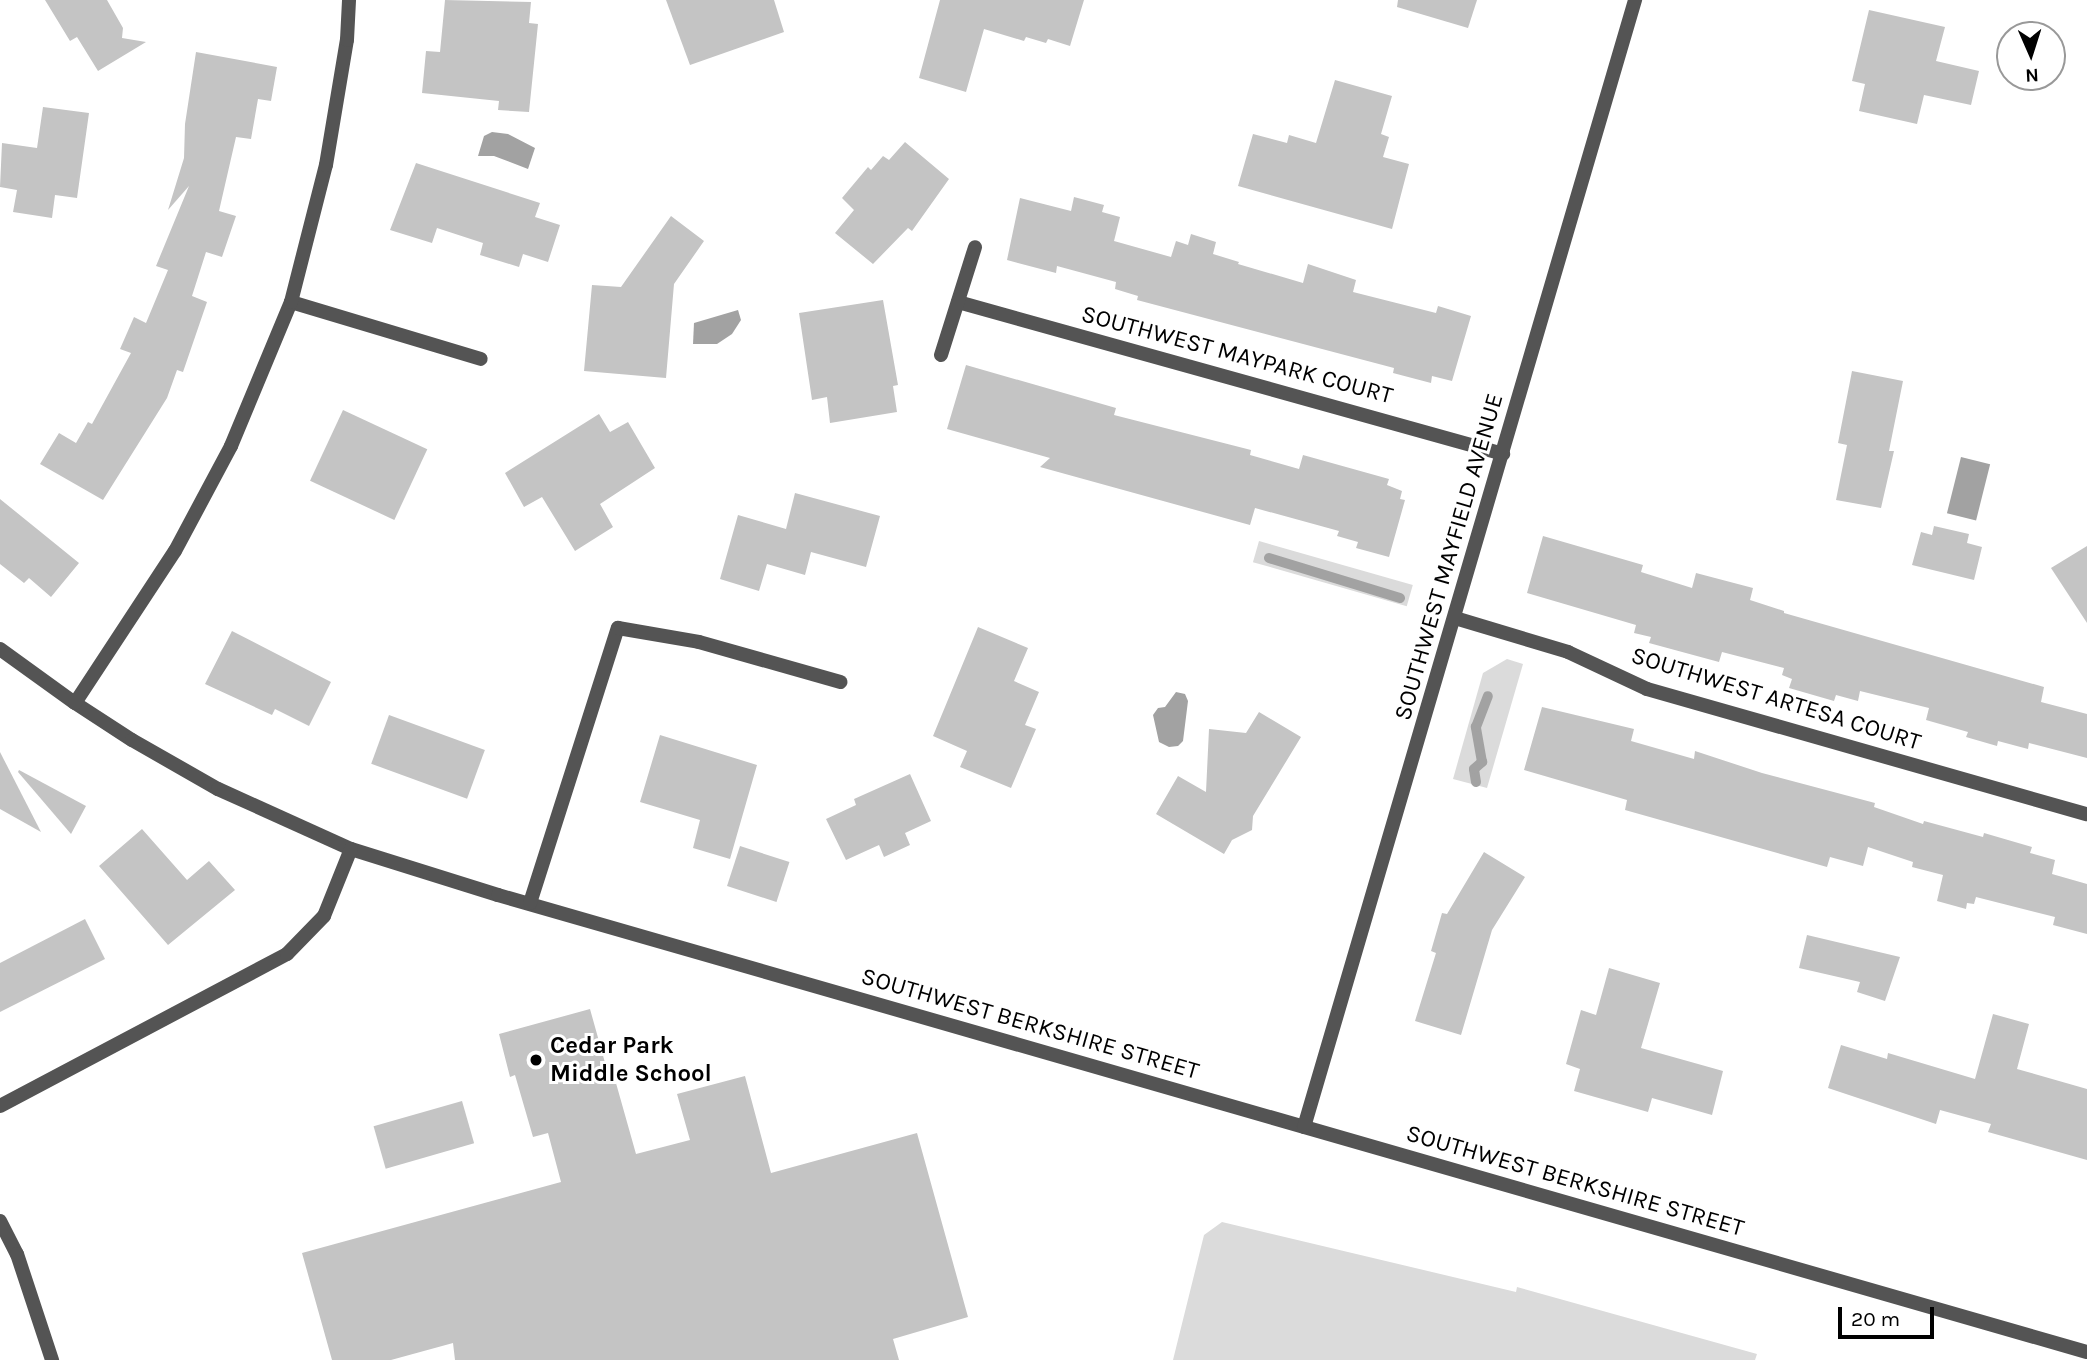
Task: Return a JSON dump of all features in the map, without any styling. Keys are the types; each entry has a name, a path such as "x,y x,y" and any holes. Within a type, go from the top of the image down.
{"street":[{"path":"75,703 174,551 225,458 291,302 326,165 348,40 349,0"},
{"name":"SOUTHWEST MAYFIELD AVENUE","path":"1304,1127 1636,0"},
{"path":"941,355 975,247"},
{"path":"291,302 481,359"},
{"name":"SOUTHWEST MAYPARK COURT","path":"958,302 1503,454"},
{"name":"SOUTHWEST ARTESA COURT","path":"1455,618 1568,652 1647,689 2087,814"},
{"path":"530,903 618,628 699,642 840,682"},
{"name":"SOUTHWEST BERKSHIRE STREET","path":"0,649 75,703 218,789 351,849 2087,1352"},
{"path":"0,1106 287,954 324,916 351,849"},
{"path":"0,1221 17,1254 52,1360"}],"shaded area":[{"path":"492,132 508,134 535,148 528,169 494,156 478,156 484,136"},
{"path":"738,310 741,320 732,334 717,344 693,344 694,323"},
{"path":"1961,457 1990,464 1976,521 1947,513"},
{"path":"1259,541 1413,585 1407,606 1253,562"},
{"path":"1507,659 1523,664 1487,788 1453,779 1483,673"},
{"path":"1176,692 1185,694 1188,701 1183,741 1178,746 1169,747 1159,742 1153,715 1158,708 1165,707"},
{"path":"1222,1222 1516,1292 1517,1287 1757,1354 1755,1360 1173,1360 1204,1235"}],"building":[{"path":"45,0 107,0 123,28 122,38 146,42 98,71 77,37 70,41"},
{"path":"445,0 531,2 529,23 538,24 529,112 498,110 499,101 422,93 426,51 440,52"},
{"path":"666,0 774,0 784,32 690,65"},
{"path":"940,0 1084,0 1070,46 1048,39 1046,43 1026,37 1024,41 984,29 966,92 919,78"},
{"path":"1398,0 1477,0 1468,28 1397,7"},
{"path":"1869,10 1945,27 1936,61 1979,71 1971,105 1924,95 1917,124 1859,111 1865,84 1852,81"},
{"path":"196,52 277,67 271,101 258,99 251,139 236,137 219,211 236,216 222,257 206,252 192,296 207,302 183,372 177,370 167,398 103,500 40,464 59,433 76,443 88,422 92,424 131,353 120,349 134,317 146,323 168,270 156,266 189,186 168,210 184,158 185,124"},
{"path":"1335,80 1392,96 1381,134 1389,137 1383,157 1409,164 1392,229 1238,186 1253,134 1287,143 1289,135 1316,143"},
{"path":"43,107 89,113 77,198 55,195 52,218 13,212 17,190 0,187 2,143 37,148"},
{"path":"905,142 949,179 912,231 908,228 873,264 835,233 854,210 842,198 868,167 871,170 883,156 889,160"},
{"path":"416,163 540,203 535,217 560,225 548,262 523,254 519,267 480,255 483,243 437,228 432,243 390,230"},
{"path":"1074,197 1104,205 1102,212 1120,217 1114,241 1171,257 1176,241 1188,245 1191,234 1216,242 1213,254 1239,262 1238,264 1303,283 1308,264 1356,280 1353,292 1436,313 1438,306 1471,316 1452,381 1432,376 1431,383 1393,373 1394,368 1137,300 1138,296 1115,289 1116,282 1057,266 1056,273 1007,260 1020,198 1071,211"},
{"path":"671,216 704,241 674,284 666,378 584,371 592,285 621,287"},
{"path":"883,300 898,385 893,386 897,412 830,423 827,397 812,400 799,313"},
{"path":"966,365 1116,408 1114,415 1251,450 1250,455 1299,469 1303,455 1389,479 1387,485 1402,491 1400,499 1405,500 1389,557 1356,548 1358,542 1337,536 1339,531 1255,508 1250,525 1040,467 1050,458 947,429"},
{"path":"1852,371 1903,381 1889,451 1894,451 1881,508 1836,500 1847,445 1838,443"},
{"path":"343,410 427,449 394,520 310,481"},
{"path":"599,414 610,432 628,422 655,468 600,504 613,527 575,551 542,497 524,507 505,473"},
{"path":"795,493 880,516 866,567 811,552 805,575 767,564 759,591 720,579 738,515 786,529"},
{"path":"0,499 79,563 51,597 29,578 24,583 0,564"},
{"path":"1934,526 1969,534 1967,543 1982,547 1974,580 1912,565 1921,532 1932,535"},
{"path":"1543,536 1643,565 1641,572 1692,588 1696,573 1753,588 1750,600 1784,613 2044,687 2041,702 2087,714 2087,758 2029,743 2028,749 1998,741 1997,746 1966,737 1968,732 1926,720 1929,708 1860,691 1858,701 1836,695 1834,701 1789,688 1792,679 1782,675 1784,668 1722,652 1719,662 1649,643 1651,637 1634,633 1636,625 1527,593"},
{"path":"2087,546 2087,623 2051,568"},
{"path":"978,627 1028,648 1014,681 1039,692 1025,725 1036,729 1011,788 960,767 967,751 933,736"},
{"path":"232,631 331,682 309,726 275,709 272,715 205,684"},
{"path":"1542,707 1634,729 1631,741 1694,759 1695,751 1762,773 1875,803 1874,807 1923,824 1924,821 1983,837 1984,833 2032,847 2030,853 2055,860 2052,874 2087,884 2087,934 2053,925 2055,917 1976,897 1974,904 1967,903 1966,909 1937,901 1943,875 1912,867 1913,862 1868,847 1863,866 1830,857 1827,867 1625,810 1627,800 1524,770"},
{"path":"1259,712 1301,737 1253,816 1252,830 1232,840 1224,854 1156,814 1178,776 1206,792 1209,729 1246,733"},
{"path":"389,715 485,750 467,799 371,764"},
{"path":"660,735 757,765 730,859 693,848 700,820 640,802"},
{"path":"0,752 41,832 0,809"},
{"path":"19,770 86,806 71,834 18,772"},
{"path":"910,774 931,821 905,833 910,845 884,857 879,845 846,860 826,819 856,805 854,799"},
{"path":"142,829 187,880 209,861 235,890 168,945 99,866"},
{"path":"740,846 789,862 776,902 727,886"},
{"path":"1484,852 1525,877 1492,930 1461,1035 1415,1021 1436,953 1431,951 1442,913 1447,914"},
{"path":"85,919 105,959 0,1012 0,963"},
{"path":"1807,935 1900,957 1885,1001 1857,992 1860,982 1799,968"},
{"path":"1609,968 1660,983 1641,1048 1723,1071 1712,1115 1652,1098 1648,1112 1574,1091 1580,1069 1566,1064 1581,1010 1596,1015"},
{"path":"590,1009 609,1077 614,1076 636,1154 690,1140 677,1094 745,1076 771,1173 917,1133 968,1317 893,1339 899,1360 455,1360 453,1343 391,1360 332,1360 302,1253 561,1182 548,1133 533,1137 515,1075 510,1077 499,1034"},
{"path":"1993,1014 2029,1024 2017,1069 2087,1089 2087,1160 1988,1132 1991,1124 1940,1110 1936,1124 1828,1088 1841,1045 1887,1059 1888,1053 1975,1079"},
{"path":"462,1101 474,1143 386,1169 374,1126"}],"waterway":[{"path":"1269,558 1400,598"},
{"path":"1476,782 1474,769 1482,762 1476,727 1488,696"}],"place":[{"name":"Cedar Park Middle School","path":"536,1060"}]}
